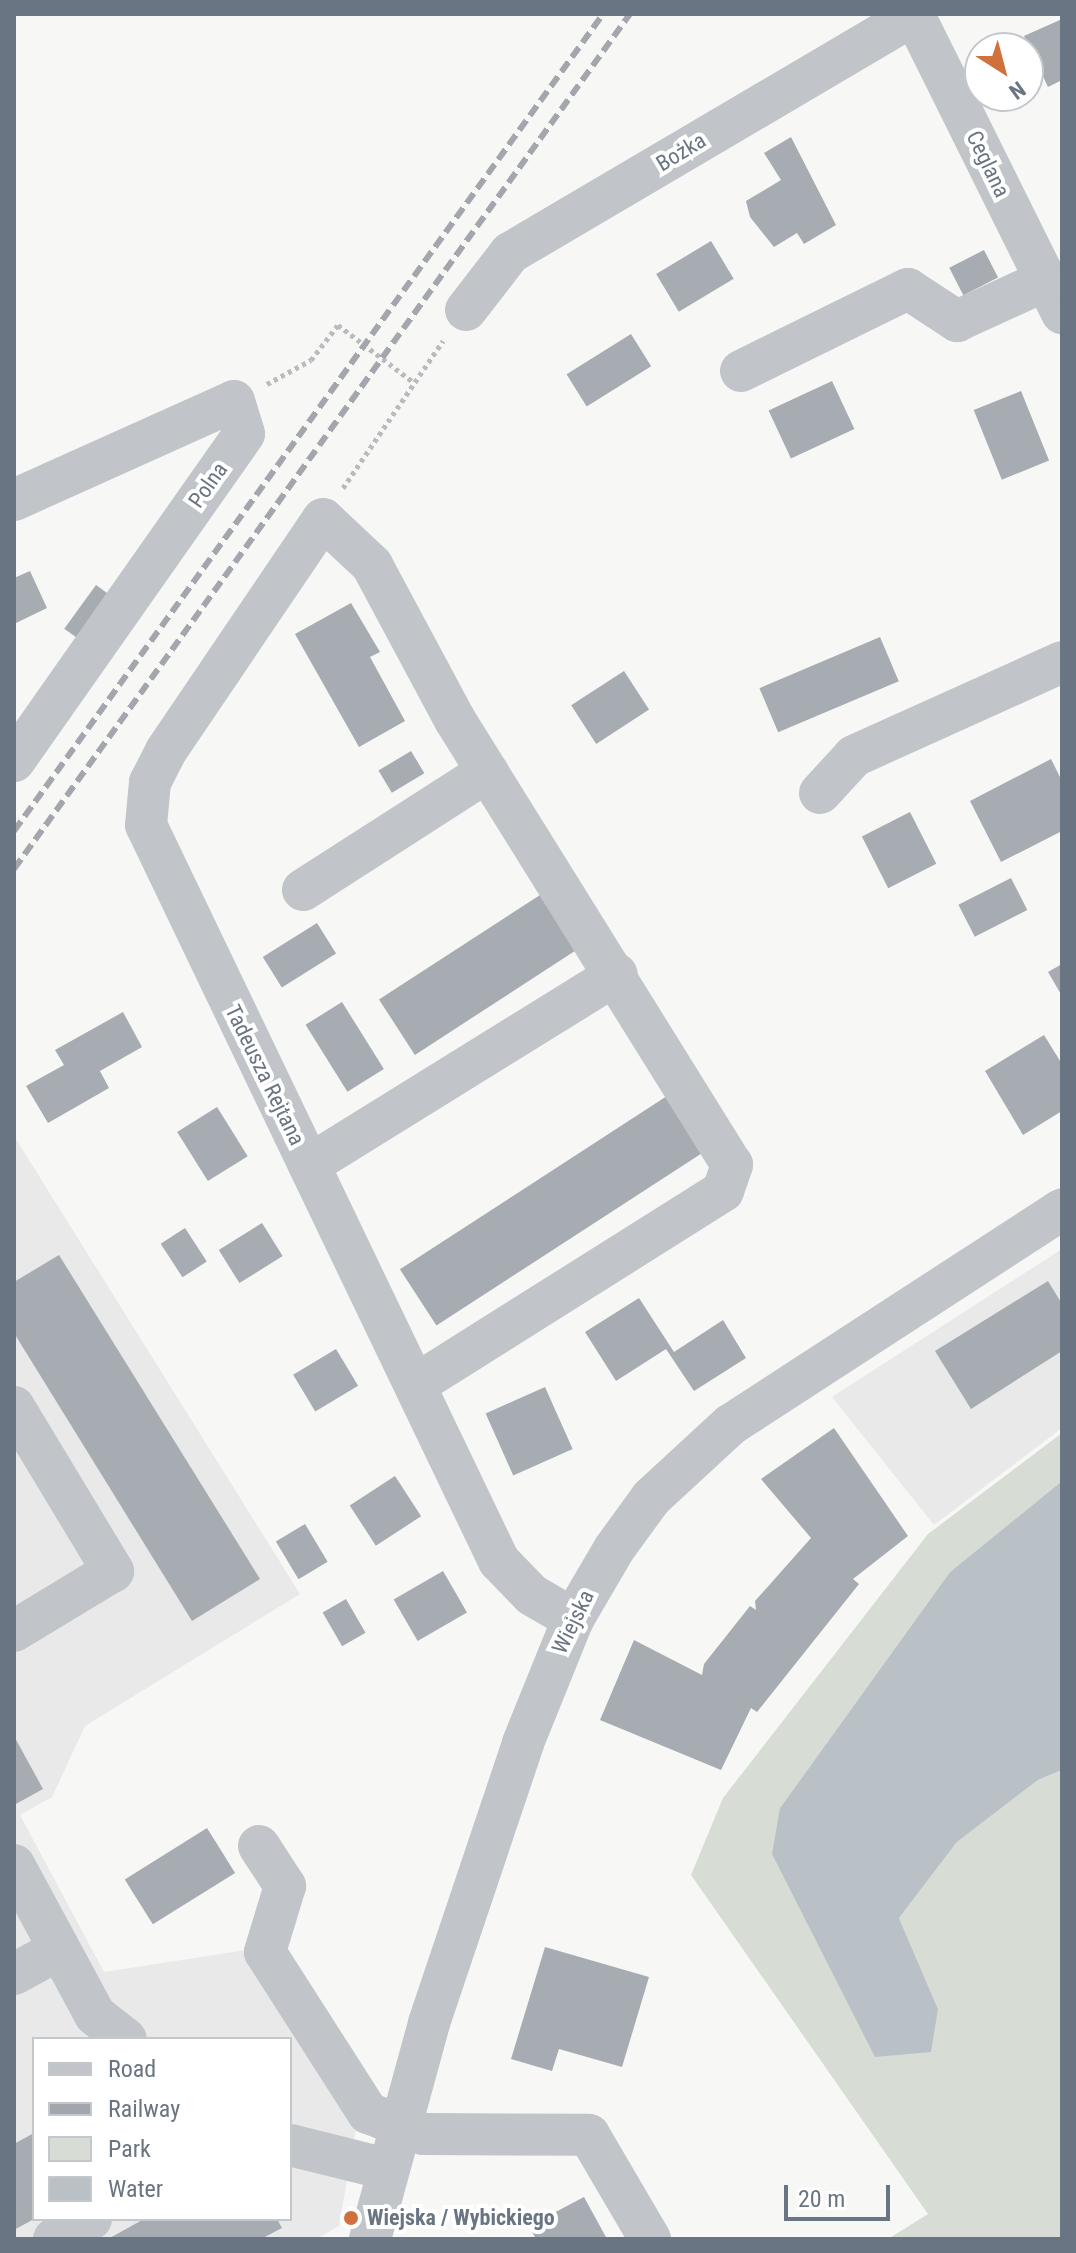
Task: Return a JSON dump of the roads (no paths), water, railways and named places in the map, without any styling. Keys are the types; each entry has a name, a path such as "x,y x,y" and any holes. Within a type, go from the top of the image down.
{"street":[{"name":"Ceglana","path":"914,14 1054,296"},
{"name":"Bożka","path":"466,310 510,253 914,14"},
{"path":"741,371 908,289 957,321 1054,296"},
{"name":"Polna","path":"14,500 234,401 244,434 14,761"},
{"name":"Tadeusza Rejtana","path":"487,772 372,565 323,519 166,751 150,782 146,825 499,1561 532,1595 573,1619"},
{"path":"820,793 854,756 1062,662"},
{"path":"303,890 487,772 617,974 732,1165 723,1191 415,1385"},
{"path":"309,1165 617,974"},
{"name":"Wiejska","path":"370,2239 397,2126 471,1892 573,1619 614,1549 689,1458 779,1389 1062,1209"},
{"path":"14,1407 113,1571 15,1628"},
{"path":"259,1846 285,1886 265,1952 368,2113 423,2134 589,2135 650,2239"},
{"path":"14,1865 95,2015 123,2037"},
{"path":"14,1974 58,1950"},
{"path":"292,2145 387,2169"},
{"path":"54,2239 87,2221"}],"water":[{"path":"1062,1481 1062,1770 1038,1780 957,1842 899,1918 938,2009 931,2052 875,2057 772,1854 780,1808 950,1572"}],"railway":[{"path":"14,831 603,14"},
{"path":"14,869 630,14"}],"place":[{"name":"Wiejska / Wybickiego","path":"351,2218"}]}
